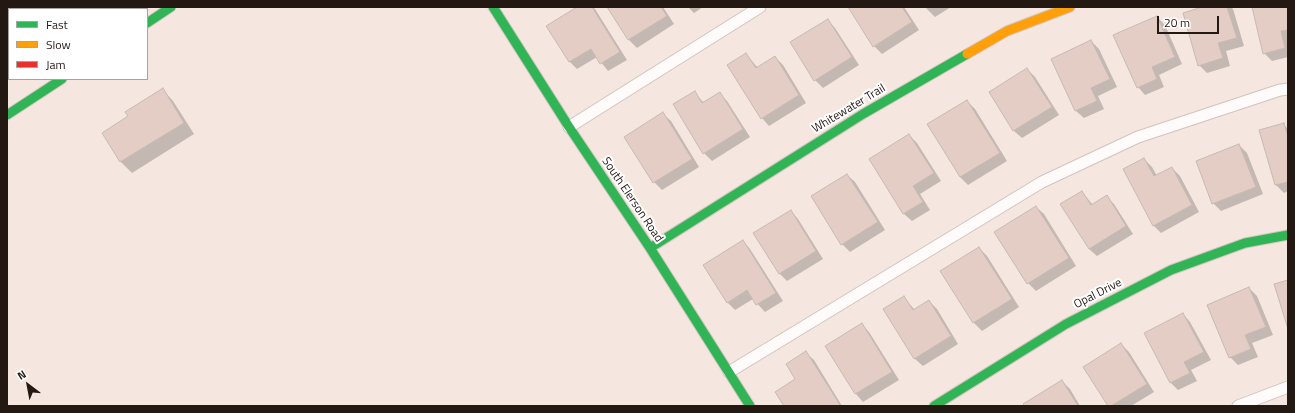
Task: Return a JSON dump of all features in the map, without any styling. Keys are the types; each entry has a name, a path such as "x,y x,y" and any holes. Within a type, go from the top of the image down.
{"street":[{"path":"148,22 171,7"},
{"name":"South Elerson Road","path":"493,7 569,127 650,248 750,406"},
{"name":"Whitewater Trail","path":"650,248 863,114 952,62 1007,31 1070,7"},
{"path":"7,115 60,80"},
{"name":"Opal Drive","path":"934,406 1066,324 1171,270 1245,243 1288,235"}],"lane":[{"path":"569,127 760,7"},
{"path":"729,372 1042,182 1138,137 1288,88"},
{"path":"1238,406 1288,387"}],"building":[{"path":"577,7 592,7 620,52 600,64 591,49 569,62 546,26"},
{"path":"607,7 661,7 667,16 628,40"},
{"path":"848,7 902,7 912,22 873,47"},
{"path":"1202,7 1227,7 1237,38 1218,43 1223,58 1198,66 1183,13"},
{"path":"1252,7 1288,7 1288,30 1281,31 1285,48 1263,54"},
{"path":"1157,16 1175,57 1152,67 1157,79 1137,88 1113,35"},
{"path":"828,19 852,57 814,81 790,42"},
{"path":"1091,40 1110,79 1091,88 1097,101 1075,111 1051,59"},
{"path":"746,53 756,68 775,56 799,95 761,119 727,65"},
{"path":"1027,68 1052,107 1013,131 989,92"},
{"path":"163,88 184,123 120,162 102,133 128,116 125,112"},
{"path":"695,91 702,103 720,92 743,129 703,154 673,104"},
{"path":"967,100 1000,153 960,177 927,124"},
{"path":"663,112 692,159 653,183 624,137"},
{"path":"1284,123 1288,137 1288,182 1275,185 1259,130"},
{"path":"909,134 934,173 913,186 923,202 903,214 869,159"},
{"path":"1239,144 1256,187 1212,204 1196,161"},
{"path":"1144,158 1154,176 1172,167 1192,205 1153,226 1123,169"},
{"path":"847,174 878,222 841,245 811,196"},
{"path":"1082,191 1091,205 1107,195 1126,226 1089,249 1060,204"},
{"path":"1036,206 1069,258 1027,284 994,232"},
{"path":"791,210 816,251 779,274 753,233"},
{"path":"743,240 776,293 756,305 747,290 727,303 703,265"},
{"path":"979,247 1012,299 973,323 940,271"},
{"path":"1288,280 1288,329 1274,284"},
{"path":"1249,287 1266,327 1245,335 1251,349 1229,358 1207,305"},
{"path":"904,296 913,310 929,300 951,336 914,359 883,309"},
{"path":"1183,313 1204,352 1184,362 1190,373 1170,383 1144,333"},
{"path":"862,323 892,372 855,394 825,346"},
{"path":"1121,343 1147,384 1111,406 1108,406 1083,367"},
{"path":"806,351 840,405 784,406 775,392 795,379 786,364"},
{"path":"1062,380 1078,406 1025,406 1023,404"}],"traffic: fast":[{"path":"148,22 171,7"},
{"path":"493,7 569,127 650,248 750,406"},
{"path":"650,248 863,114 967,54"},
{"path":"7,115 60,80"},
{"path":"934,406 1066,324 1171,270 1245,243 1288,235"}],"traffic: slow":[{"path":"967,54 1007,31 1070,7"}]}
